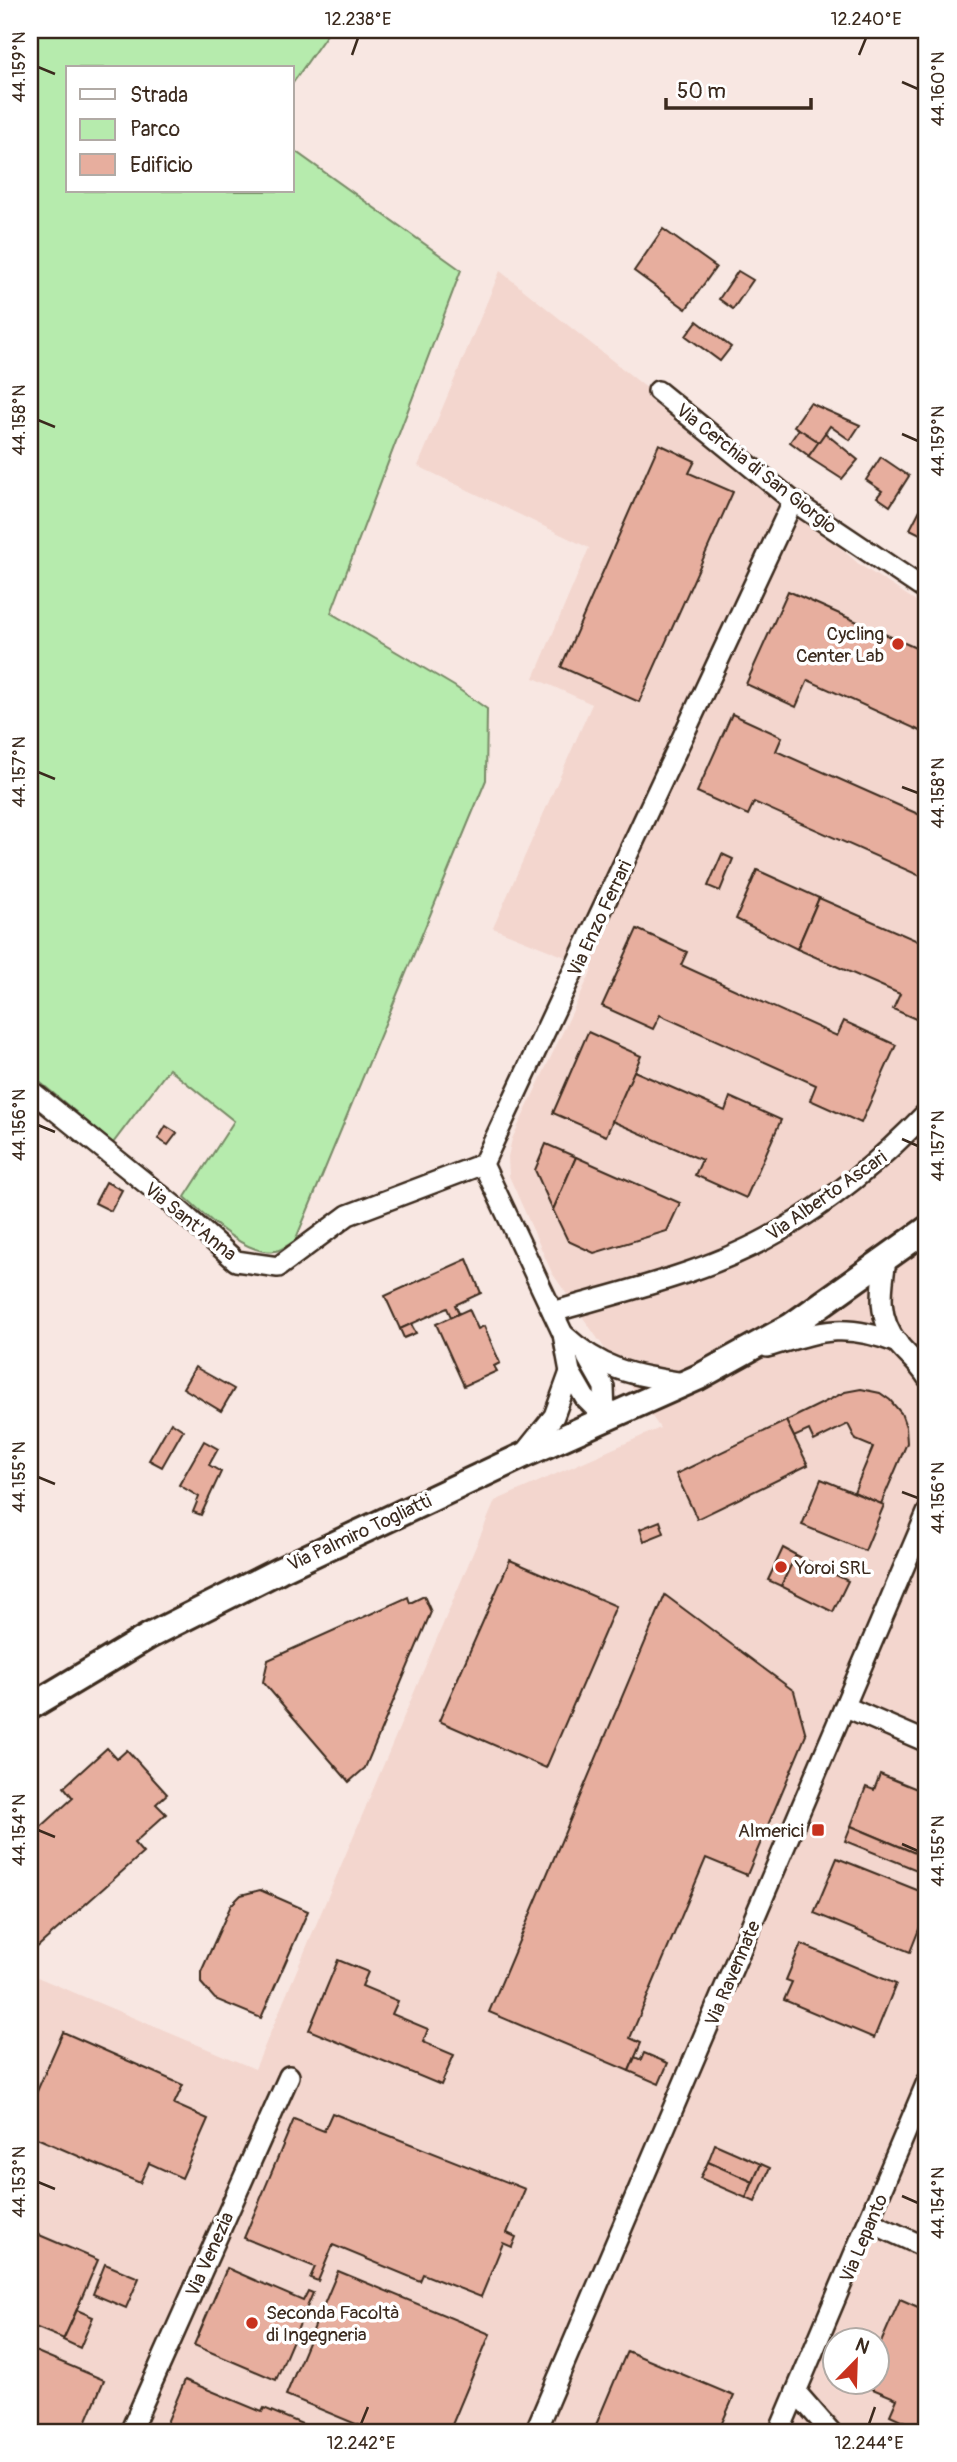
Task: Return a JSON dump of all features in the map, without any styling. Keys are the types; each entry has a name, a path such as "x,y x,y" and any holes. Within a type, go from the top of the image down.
{"main road":[{"path":"886,1260 927,1229"},
{"name":"Via Palmiro Togliatti","path":"30,1707 161,1630 522,1455 692,1380 790,1326 886,1260"}],"street":[{"name":"Via Cerchia di San Giorgio","path":"658,391 793,501 927,591"},
{"name":"Via Enzo Ferrari","path":"483,1164 793,501"},
{"name":"Via Sant'Anna","path":"30,1090 178,1209 236,1261 278,1267 348,1215 483,1164"},
{"name":"Via Alberto Ascari","path":"553,1312 685,1273 778,1232 885,1156 927,1112"},
{"path":"483,1164 563,1334 570,1372 585,1398 605,1418"},
{"path":"886,1260 880,1299 884,1319 898,1343 927,1377"},
{"name":"Via Palmiro Togliatti","path":"692,1380 762,1349 821,1331 852,1329 898,1343"},
{"path":"563,1334 587,1355 617,1370 692,1380"},
{"path":"587,1355 604,1387 605,1418"},
{"path":"522,1455 543,1434 554,1416 570,1372"},
{"name":"Via Ravennate","path":"535,2432 927,1513"},
{"path":"846,1707 927,1742"},
{"name":"Via Venezia","path":"130,2432 289,2076"},
{"name":"Via Lepanto","path":"779,2432 927,2082"},
{"path":"870,2222 927,2248"},
{"path":"796,2392 831,2432"}],"shaded area":[{"path":"500,271 762,480 860,565 927,608 927,2432 30,2432 30,1974 255,2069 495,1501 660,1428 552,1273 509,1176 508,1157 512,1139 593,968 493,928 592,704 534,678 589,548 418,466"}],"green space":[{"path":"30,30 330,30 294,81 294,66 66,66 66,192 294,192 294,150 461,270 331,613 454,686 487,709 486,780 295,1241 275,1251 251,1247 226,1233 185,1197 234,1121 169,1069 113,1143 30,1074"}],"building":[{"path":"663,229 716,267 686,309 634,271"},
{"path":"738,271 753,280 733,309 719,299"},
{"path":"697,321 731,347 720,361 686,336"},
{"path":"810,403 860,425 850,440 830,426 819,442 794,426"},
{"path":"799,429 819,442 809,456 790,442"},
{"path":"825,433 858,460 842,479 808,457"},
{"path":"659,444 695,461 689,473 733,492 639,702 561,667"},
{"path":"881,457 909,476 890,506 877,497 882,491 866,480"},
{"path":"925,500 927,531 924,536 910,529"},
{"path":"788,591 927,653 927,734 808,680 796,707 746,684"},
{"path":"732,714 782,737 776,751 927,818 927,879 754,802 748,815 697,792"},
{"path":"722,854 733,859 720,891 708,886"},
{"path":"757,870 819,898 797,949 736,919"},
{"path":"819,898 922,943 927,931 927,1024 893,1009 900,994 797,949"},
{"path":"637,929 687,952 681,965 837,1036 844,1021 896,1045 861,1123 810,1100 816,1085 660,1015 653,1029 602,1006"},
{"path":"588,1032 641,1056 606,1136 553,1113"},
{"path":"634,1071 725,1111 730,1097 781,1120 746,1198 695,1175 702,1160 612,1121"},
{"path":"166,1126 177,1133 168,1145 158,1139"},
{"path":"546,1144 576,1157 553,1210 535,1170"},
{"path":"576,1157 680,1203 667,1231 594,1253 568,1241 553,1210"},
{"path":"106,1182 122,1190 111,1211 95,1203"},
{"path":"467,1259 481,1293 455,1305 459,1313 451,1317 447,1308 400,1329 385,1296"},
{"path":"469,1309 478,1329 484,1326 500,1363 494,1366 497,1371 464,1386 436,1324"},
{"path":"411,1324 416,1333 404,1338 400,1329"},
{"path":"195,1367 234,1389 221,1411 183,1388"},
{"path":"861,1389 880,1393 890,1400 901,1413 906,1427 907,1443 881,1504 854,1492 873,1447 856,1440 848,1424 814,1441 809,1430 794,1437 786,1421 845,1392"},
{"path":"786,1421 808,1465 697,1519 676,1474"},
{"path":"171,1422 183,1430 162,1467 149,1460"},
{"path":"204,1441 218,1449 209,1465 221,1472 201,1515 193,1512 199,1497 179,1485"},
{"path":"821,1479 884,1505 865,1551 802,1525"},
{"path":"660,1521 664,1533 644,1541 640,1529"},
{"path":"783,1548 796,1555 781,1586 768,1580"},
{"path":"796,1555 848,1581 833,1612 781,1586"},
{"path":"510,1560 616,1606 546,1768 439,1721"},
{"path":"665,1595 794,1691 806,1735 747,1875 706,1858 630,2038 641,2043 629,2071 489,2012"},
{"path":"424,1596 431,1612 365,1768 349,1782 263,1682 268,1660 408,1597 410,1603"},
{"path":"927,1666 927,1694 917,1690"},
{"path":"107,1748 117,1759 127,1750 167,1794 156,1804 166,1814 134,1843 143,1853 34,1950 30,1945 30,1837 73,1798 64,1787"},
{"path":"880,1774 927,1793 927,1858 851,1826 866,1787 874,1790"},
{"path":"851,1826 927,1858 927,1874 845,1841"},
{"path":"837,1858 927,1894 927,1909 910,1952 814,1913"},
{"path":"260,1890 308,1911 261,2018 215,1999 201,1983 201,1972 231,1905 241,1895"},
{"path":"801,1944 896,1984 874,2038 784,2000 792,1982 786,1980"},
{"path":"338,1960 368,1972 362,1986 398,2001 392,2014 428,2029 423,2042 454,2055 441,2085 309,2030"},
{"path":"63,2032 183,2085 174,2104 208,2119 182,2178 149,2163 140,2183 30,2135 30,2107"},
{"path":"644,2053 668,2063 659,2084 629,2071 635,2057 641,2060"},
{"path":"332,2113 525,2189 507,2233 516,2237 512,2247 503,2243 481,2297 423,2274 420,2281 333,2245 318,2281 310,2278 315,2267 244,2238 294,2119 324,2131"},
{"path":"715,2144 761,2164 753,2182 708,2162"},
{"path":"708,2162 753,2182 746,2198 700,2178"},
{"path":"761,2164 770,2168 755,2202 746,2198"},
{"path":"30,2231 98,2260 64,2339 30,2325"},
{"path":"105,2264 139,2278 126,2308 93,2294"},
{"name":"Seconda Facoltà di Ingegneria","path":"227,2268 303,2301 308,2291 313,2293 276,2380 194,2345"},
{"path":"338,2271 490,2334 449,2432 375,2432 286,2395"},
{"path":"900,2299 927,2311 927,2432 890,2415 897,2399 890,2396 888,2326"},
{"path":"77,2310 93,2317 80,2348 63,2340"},
{"path":"30,2349 104,2380 82,2432 30,2432"},
{"path":"627,2351 734,2396 718,2432 593,2432"},
{"path":"185,2380 262,2412 264,2408 321,2432 163,2432"}],"place":[{"name":"Cycling Center Lab","path":"898,644"},
{"name":"Yoroi SRL","path":"781,1567"},
{"name":"Almerici","path":"818,1830"},
{"name":"Seconda Facoltà di Ingegneria","path":"252,2323"}]}
